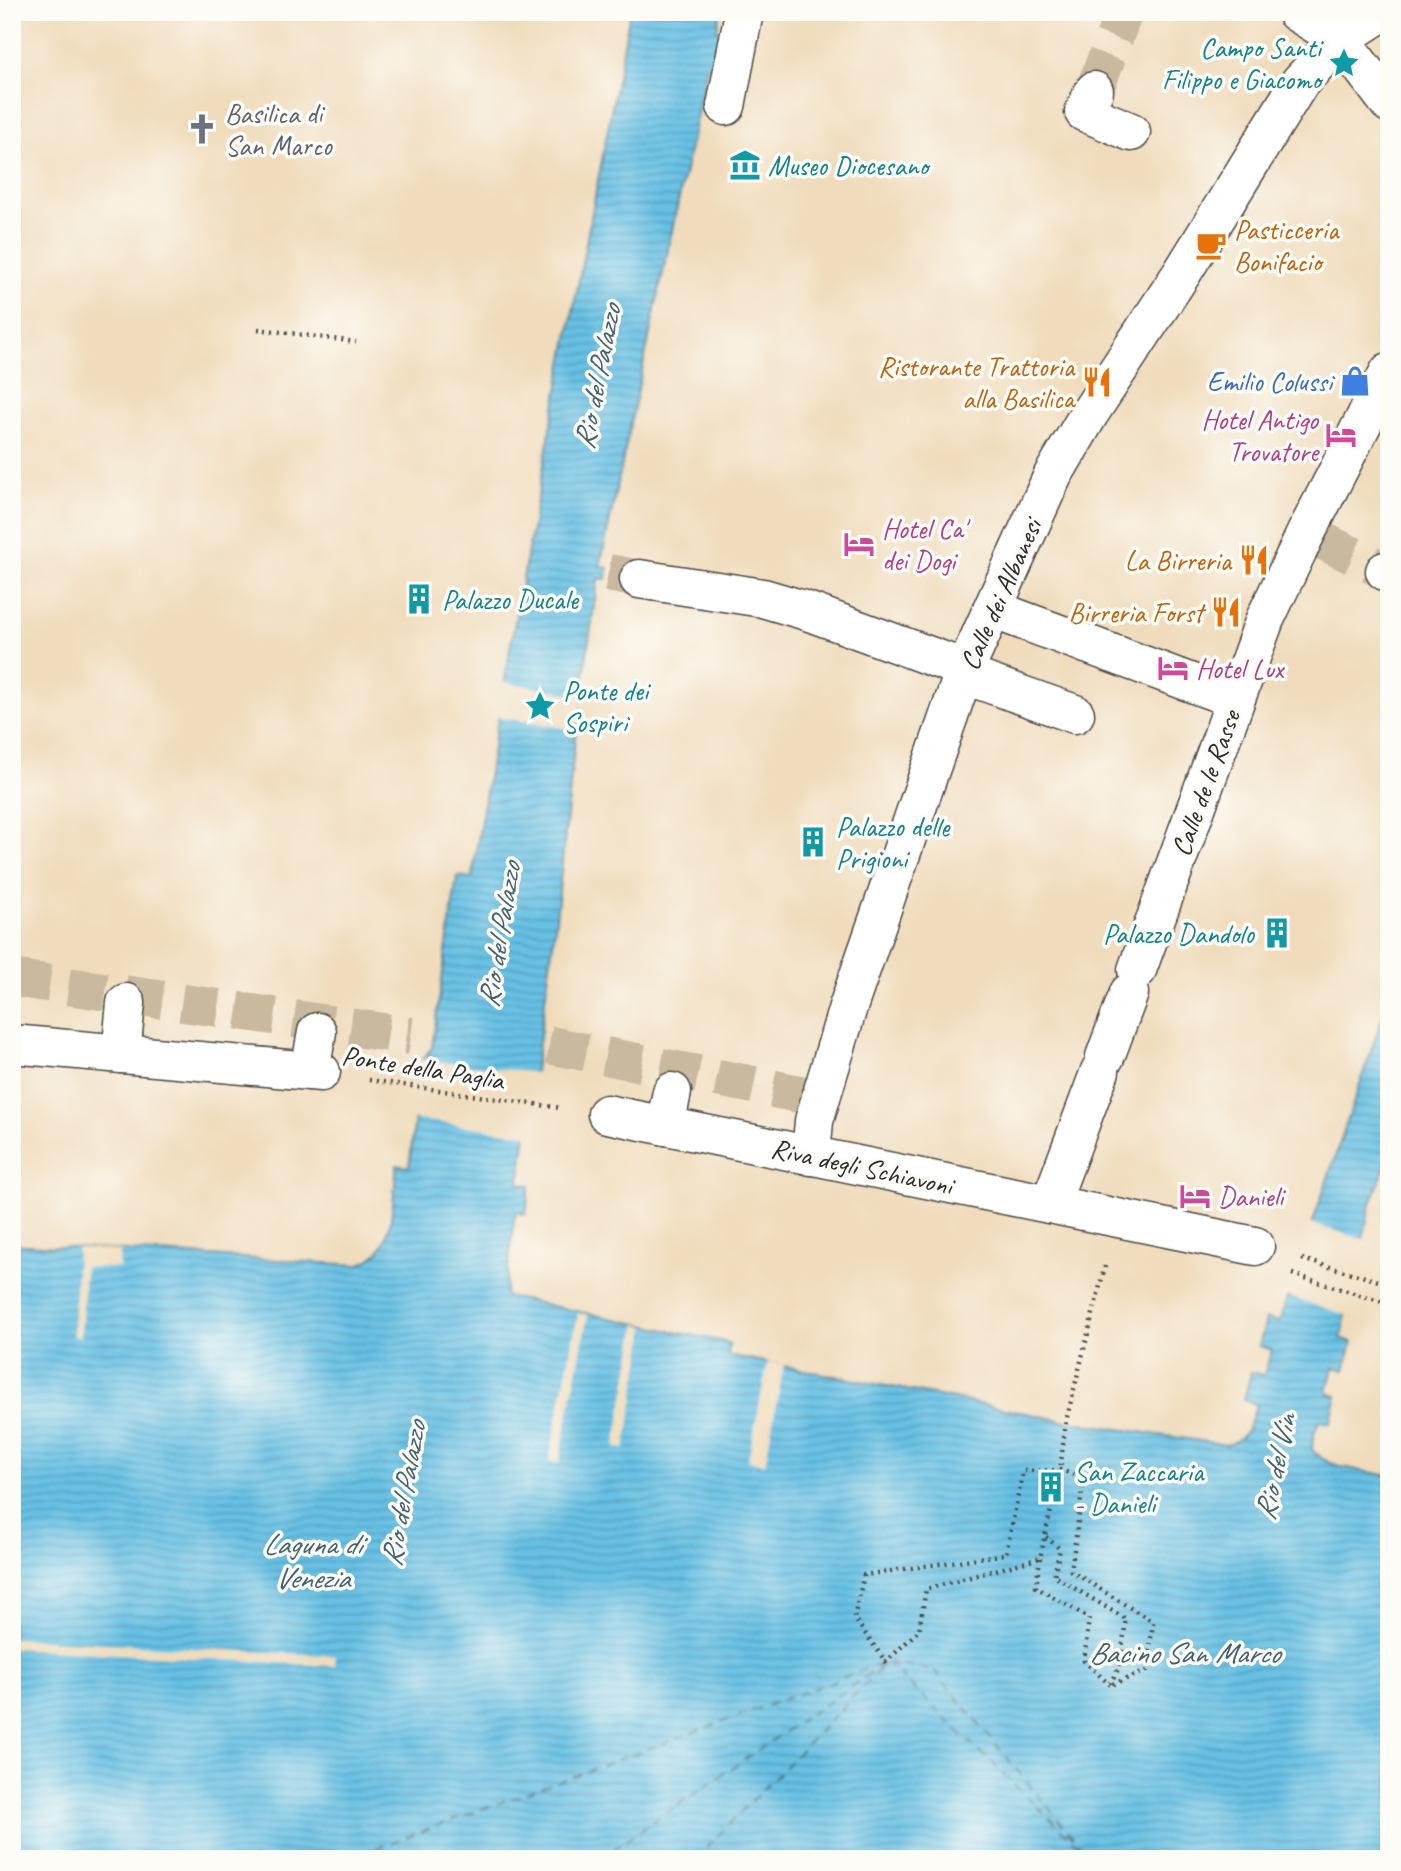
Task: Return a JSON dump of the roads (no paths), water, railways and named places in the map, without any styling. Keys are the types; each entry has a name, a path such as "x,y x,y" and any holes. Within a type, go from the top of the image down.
{"street":[{"path":"726,106 744,12"},
{"path":"1296,12 1340,39 1389,103"},
{"path":"1340,39 1382,12"},
{"name":"Calle dei Albanesi","path":"811,1156 814,1121 848,1007 964,672 1053,475 1300,82 1340,39"},
{"path":"1094,91 1084,112 1131,132"},
{"name":"Calle de le Rasse","path":"1050,1204 1265,619 1312,536 1389,372"},
{"path":"639,579 763,598 807,611 957,666 971,677 1075,714"},
{"path":"992,609 1235,699"},
{"path":"121,1054 126,1003"},
{"path":"12,1044 316,1072 317,1032"},
{"name":"Riva degli Schiavoni","path":"607,1114 669,1109 811,1156 1050,1204 1133,1224 1255,1246"}],"water":[{"name":"Laguna di Venezia","path":"630,12 720,12 717,31 732,35 725,65 708,63 600,566 608,568 606,579 598,579 576,730 555,929 519,1184 530,1185 526,1214 515,1213 505,1296 729,1343 728,1355 1066,1421 1227,1445 1240,1438 1250,1423 1256,1404 1244,1400 1251,1372 1264,1375 1272,1350 1259,1346 1266,1319 1279,1322 1389,998 1389,1156 1370,1207 1341,1338 1352,1342 1345,1370 1333,1367 1327,1393 1337,1396 1330,1423 1319,1421 1313,1436 1312,1450 1328,1462 1389,1476 1389,1859 12,1859 12,1244 358,1265 377,1254 381,1248 391,1220 397,1165 409,1167 422,1059 432,1048 457,876 472,878 528,553"}],"tunnel":[{"path":"1094,91 1124,12"},
{"path":"1319,539 1385,571"},
{"path":"608,573 639,579"},
{"path":"12,978 411,1036"},
{"path":"549,1045 820,1098"}],"place":[{"name":"Campo Santi Filippo e Giacomo","path":"1344,63"},
{"name":"Basilica di San Marco","path":"202,129"},
{"name":"Museo Diocesano","path":"745,165"},
{"name":"Pasticceria Bonifacio","path":"1211,245"},
{"name":"Emilio Colussi","path":"1355,381"},
{"name":"Ristorante Trattoria alla Basilica","path":"1097,382"},
{"name":"Hotel Antigo Trovatore","path":"1341,435"},
{"name":"Hotel Ca' dei Dogi","path":"859,544"},
{"name":"La Birreria","path":"1254,560"},
{"name":"Palazzo Ducale","path":"419,599"},
{"name":"Birreria Forst","path":"1226,612"},
{"name":"Hotel Lux","path":"1173,668"},
{"name":"Ponte dei Sospiri","path":"540,706"},
{"name":"Palazzo delle Prigioni","path":"813,842"},
{"name":"Palazzo Dandolo","path":"1277,933"},
{"name":"Danieli","path":"1195,1196"},
{"name":"San Zaccaria - Danieli","path":"1051,1487"}],"water label":[{"name":"Rio del Palazzo","path":"597,377"},
{"name":"Rio del Palazzo","path":"499,935"},
{"name":"Rio del Vin","path":"1275,1467"},
{"name":"Rio del Palazzo","path":"403,1494"},
{"name":"Bacino San Marco","path":"1184,1653"}]}
